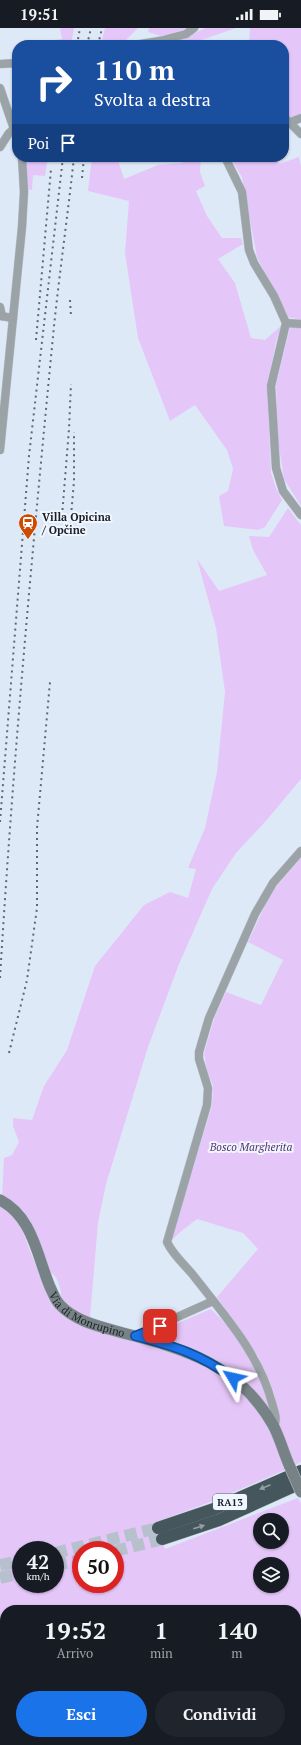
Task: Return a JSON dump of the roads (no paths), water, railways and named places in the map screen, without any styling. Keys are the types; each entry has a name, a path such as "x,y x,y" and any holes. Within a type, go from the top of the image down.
{"highway":[{"name":"RA13","path":"296,1469 214,1509 160,1533 219,1520 301,1484"}],"main road":[{"name":"Via di Monrupino","path":"0,1200 16,1211 23,1220 40,1254 54,1296 60,1306 76,1317 90,1323 197,1355 233,1378 250,1394 274,1426 296,1469 301,1492"}],"street":[{"path":"172,40 194,29"},
{"path":"0,64 12,63"},
{"path":"0,88 12,123"},
{"path":"289,120 301,118"},
{"path":"289,122 301,134"},
{"path":"0,147 12,131"},
{"path":"0,450 24,192 22,162"},
{"path":"227,162 242,192 249,250 254,263 274,296 286,322 271,386 276,468 283,491 301,515"},
{"path":"0,307 1,316 13,318"},
{"path":"286,322 301,324"},
{"path":"274,1426 276,1418 264,1377 248,1347 214,1301 172,1251 167,1242 209,1096 207,1082 199,1060 199,1052 209,1018 255,914 273,883 301,851"},
{"path":"135,1336 214,1301"}],"tunnel":[{"path":"64,1551 158,1528"},
{"path":"124,1549 162,1539"},
{"path":"64,1563 72,1562"},
{"path":"0,1565 12,1563"},
{"path":"0,1578 12,1575"}],"railway":[{"path":"78,40 80,28"},
{"path":"88,40 91,28"},
{"path":"99,40 102,28"},
{"path":"0,822 29,456 62,162"},
{"path":"0,978 17,733 31,570 54,326 73,162"},
{"path":"82,178 84,162"},
{"path":"36,340 51,169"},
{"path":"70,300 71,316"},
{"path":"62,516 71,384"},
{"path":"71,516 74,481 74,432"},
{"path":"9,1053 27,980 37,908 37,828 50,682"}],"place":[{"name":"Villa Opicina / Opčine","path":"28,540"}],"park label":[{"name":"Bosco Margherita","path":"251,1147"}]}
